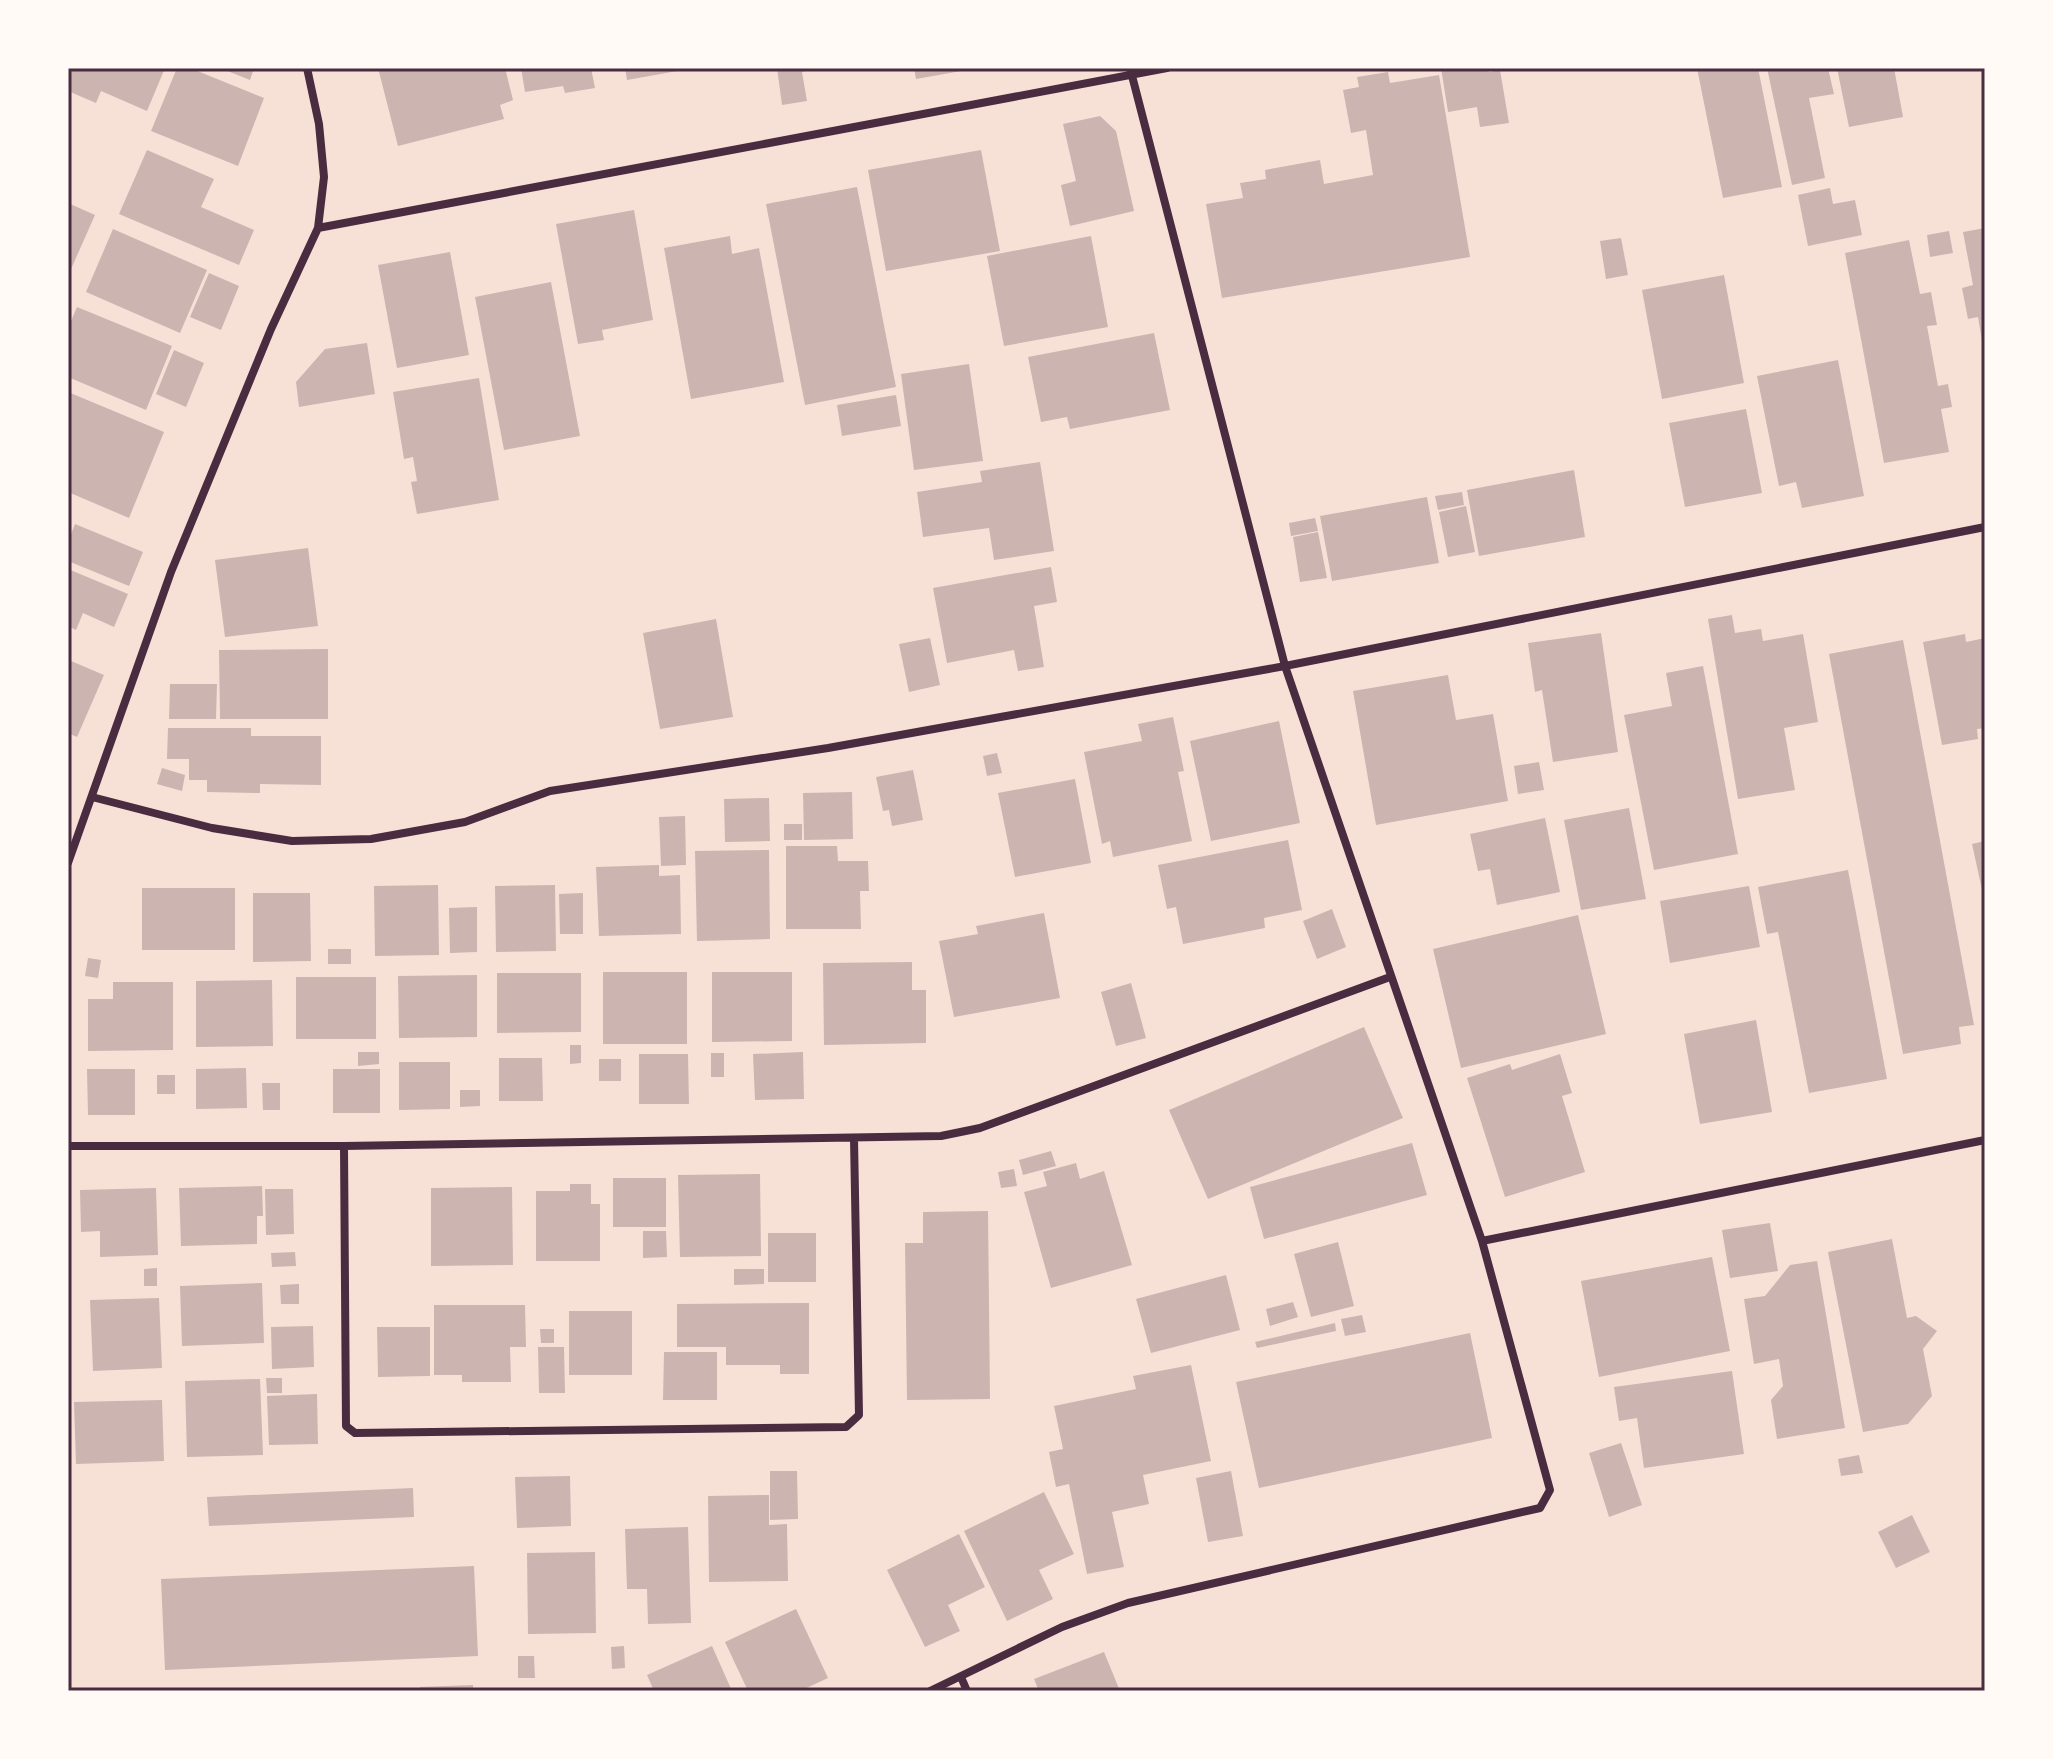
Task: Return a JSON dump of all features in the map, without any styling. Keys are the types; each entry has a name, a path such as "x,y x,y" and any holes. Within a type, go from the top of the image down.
{"street":[{"path":"68,863 171,572 271,329 318,228 324,177 319,124 307,68"},
{"path":"318,228 1131,71 1167,68"},
{"path":"930,1691 1062,1627 1128,1603 1540,1508 1550,1490 1482,1241 1285,666 1131,71"},
{"path":"92,797 212,828 292,841 371,839 465,822 550,791 828,748 1285,666 1985,527"},
{"path":"68,1146 344,1146 941,1136 980,1128 1390,977"},
{"path":"344,1146 346,1426 355,1433 846,1427 859,1415 854,1138"},
{"path":"1482,1241 1985,1140"},
{"path":"961,1677 967,1691"}],"building":[{"path":"68,68 165,68 147,111 101,91 96,103 68,91"},
{"path":"177,68 190,68 264,98 238,166 151,131"},
{"path":"220,68 254,68 250,80"},
{"path":"378,68 505,68 513,100 500,105 504,119 398,146"},
{"path":"521,68 591,68 595,88 565,93 563,86 525,92"},
{"path":"625,68 683,68 683,70 627,80"},
{"path":"777,68 815,68 802,72 807,101 782,105"},
{"path":"914,68 967,68 967,70 916,79"},
{"path":"1441,68 1500,70 1509,123 1480,127 1477,107 1448,112"},
{"path":"1697,68 1758,68 1782,187 1723,198"},
{"path":"1767,68 1828,68 1834,94 1809,98 1825,178 1792,185"},
{"path":"1837,68 1894,68 1903,117 1849,127"},
{"path":"1388,72 1390,83 1439,75 1470,257 1222,298 1206,204 1243,198 1240,183 1266,179 1265,170 1320,160 1324,184 1373,175 1366,130 1351,133 1343,90 1359,87 1357,77"},
{"path":"1100,116 1116,131 1134,211 1070,226 1061,185 1076,181 1063,124"},
{"path":"147,150 214,179 201,207 254,230 239,265 119,214"},
{"path":"981,150 1000,251 886,271 868,170"},
{"path":"857,187 896,387 805,405 766,204"},
{"path":"1830,188 1833,204 1855,200 1862,235 1808,246 1798,195"},
{"path":"68,203 95,215 68,276"},
{"path":"634,210 653,320 602,330 604,340 578,344 556,224"},
{"path":"1985,228 1983,347 1978,317 1968,319 1962,288 1973,285 1963,232"},
{"path":"113,229 207,270 180,333 86,292"},
{"path":"1949,231 1953,253 1930,257 1927,235"},
{"path":"730,236 732,254 759,248 784,382 691,399 664,248"},
{"path":"1091,236 1108,327 1004,346 987,256"},
{"path":"1621,238 1628,275 1606,279 1600,241"},
{"path":"1909,240 1920,294 1931,292 1937,325 1927,326 1938,386 1948,384 1952,407 1941,409 1949,452 1884,463 1845,253"},
{"path":"450,252 469,355 397,368 378,265"},
{"path":"209,273 239,286 221,330 190,317"},
{"path":"1724,275 1744,383 1662,399 1642,290"},
{"path":"551,282 580,436 504,450 475,297"},
{"path":"77,307 172,346 146,410 68,377 68,328"},
{"path":"1154,333 1170,410 1070,429 1067,417 1041,422 1028,357"},
{"path":"367,343 375,394 299,407 296,382 325,349"},
{"path":"174,350 204,363 186,407 156,394"},
{"path":"1838,360 1864,496 1802,508 1796,482 1779,486 1757,376"},
{"path":"969,364 983,461 914,470 901,374"},
{"path":"479,378 499,500 417,514 411,482 417,481 413,457 404,459 393,392"},
{"path":"68,392 164,432 129,518 68,492"},
{"path":"896,395 901,426 842,436 837,405"},
{"path":"1746,409 1762,493 1685,507 1669,423"},
{"path":"1040,462 1054,551 994,560 989,528 923,537 917,492 982,482 980,471"},
{"path":"1574,470 1585,537 1479,556 1467,490"},
{"path":"1462,492 1464,505 1438,510 1435,496"},
{"path":"1427,497 1439,563 1332,581 1320,516"},
{"path":"1466,506 1475,552 1448,557 1439,512"},
{"path":"1315,518 1318,531 1291,536 1289,523"},
{"path":"75,524 143,552 129,586 68,561 68,542"},
{"path":"1318,532 1327,578 1300,582 1293,537"},
{"path":"308,548 318,626 225,637 215,560"},
{"path":"1051,567 1057,602 1034,606 1044,667 1018,671 1014,650 947,663 933,588"},
{"path":"68,569 128,594 114,627 83,613 76,630 68,626"},
{"path":"1732,615 1735,633 1761,629 1763,641 1803,634 1818,722 1784,728 1795,790 1738,799 1708,619"},
{"path":"716,619 733,717 660,729 643,633"},
{"path":"1601,633 1618,752 1553,762 1542,690 1535,692 1528,643"},
{"path":"1965,634 1966,642 1985,638 1985,728 1977,729 1978,739 1942,745 1923,642"},
{"path":"930,638 940,685 909,692 899,644"},
{"path":"1903,640 1974,1025 1959,1027 1961,1044 1903,1054 1829,654"},
{"path":"328,649 328,719 220,719 219,650"},
{"path":"71,661 104,675 77,737 68,733 68,670"},
{"path":"1703,666 1738,854 1654,870 1624,715 1672,706 1666,673"},
{"path":"1448,675 1456,720 1493,714 1508,801 1376,825 1353,691"},
{"path":"170,684 217,684 216,719 169,719"},
{"path":"1173,717 1184,771 1178,772 1192,841 1113,857 1110,841 1102,844 1084,752 1142,741 1138,724"},
{"path":"1279,721 1300,823 1211,841 1190,741"},
{"path":"168,728 251,728 251,736 321,736 321,785 260,784 260,793 207,792 207,780 189,780 189,759 167,759"},
{"path":"997,753 1002,773 987,776 983,756"},
{"path":"1539,762 1544,790 1518,794 1514,766"},
{"path":"162,768 185,775 182,791 157,784"},
{"path":"913,770 923,820 892,826 889,810 883,811 876,777"},
{"path":"1075,779 1091,863 1015,877 998,793"},
{"path":"852,792 853,839 804,840 803,793"},
{"path":"769,798 770,841 725,842 724,799"},
{"path":"1629,808 1646,899 1581,910 1564,820"},
{"path":"685,816 686,865 661,866 659,817"},
{"path":"1545,818 1560,892 1497,905 1490,869 1478,871 1470,834"},
{"path":"784,824 802,824 802,840 784,840"},
{"path":"1288,840 1302,910 1264,918 1265,928 1183,944 1176,907 1167,909 1158,865"},
{"path":"1985,841 1985,899 1984,899 1972,844"},
{"path":"786,846 837,846 838,861 868,861 869,891 860,891 861,929 786,929"},
{"path":"769,850 770,939 697,941 695,851"},
{"path":"659,865 659,876 680,875 681,934 599,936 596,867"},
{"path":"1848,870 1887,1079 1809,1093 1778,932 1767,934 1758,887"},
{"path":"438,885 439,955 375,956 374,886"},
{"path":"555,885 556,951 496,952 495,886"},
{"path":"1749,886 1760,947 1670,963 1660,901"},
{"path":"142,888 235,888 235,950 142,950"},
{"path":"253,893 310,893 311,961 253,962"},
{"path":"583,893 583,934 560,934 559,894"},
{"path":"477,907 477,952 450,953 449,908"},
{"path":"1332,909 1346,947 1317,959 1303,921"},
{"path":"1044,913 1060,998 954,1017 939,941 978,934 976,926"},
{"path":"1578,915 1606,1034 1461,1068 1433,949"},
{"path":"328,949 351,949 351,964 328,964"},
{"path":"88,958 101,960 98,978 85,976"},
{"path":"912,962 912,990 926,990 926,1043 824,1045 823,963"},
{"path":"603,972 687,972 687,1044 603,1044"},
{"path":"712,972 792,972 792,1041 712,1042"},
{"path":"497,973 581,973 581,1032 497,1033"},
{"path":"477,975 477,1037 399,1038 398,976"},
{"path":"296,977 376,977 376,1039 296,1039"},
{"path":"272,980 273,1046 196,1047 196,981"},
{"path":"113,982 173,982 173,1050 88,1051 88,999 113,999"},
{"path":"1131,983 1146,1038 1116,1046 1101,992"},
{"path":"1756,1020 1772,1112 1700,1124 1684,1034"},
{"path":"1364,1027 1403,1118 1208,1199 1169,1110"},
{"path":"570,1045 581,1045 581,1063 570,1064"},
{"path":"358,1052 379,1052 379,1064 358,1066"},
{"path":"803,1052 804,1099 755,1100 753,1054"},
{"path":"711,1053 724,1053 724,1077 711,1077"},
{"path":"639,1054 688,1054 689,1104 639,1104"},
{"path":"1560,1054 1572,1093 1562,1096 1585,1172 1505,1197 1467,1078 1510,1064 1512,1070"},
{"path":"499,1058 542,1058 543,1101 499,1101"},
{"path":"599,1059 621,1059 621,1081 599,1081"},
{"path":"399,1062 450,1062 450,1109 399,1110"},
{"path":"246,1068 247,1108 196,1109 196,1069"},
{"path":"87,1069 135,1069 135,1115 88,1115"},
{"path":"333,1069 380,1069 380,1113 333,1113"},
{"path":"157,1075 175,1075 175,1094 157,1094"},
{"path":"262,1083 280,1083 280,1110 263,1110"},
{"path":"460,1090 480,1090 480,1106 460,1107"},
{"path":"1412,1143 1427,1195 1264,1239 1250,1187"},
{"path":"1051,1151 1056,1166 1023,1175 1019,1160"},
{"path":"1076,1163 1080,1179 1104,1171 1132,1265 1051,1288 1024,1192 1047,1186 1043,1172"},
{"path":"1014,1169 1017,1186 1001,1188 998,1172"},
{"path":"760,1174 761,1256 680,1257 678,1175"},
{"path":"613,1178 666,1178 666,1227 613,1227"},
{"path":"570,1184 591,1184 591,1204 600,1204 600,1261 536,1261 536,1191 570,1191"},
{"path":"262,1186 263,1216 257,1216 257,1244 181,1246 179,1188"},
{"path":"512,1187 513,1265 431,1266 431,1188"},
{"path":"156,1188 158,1255 100,1257 100,1231 81,1232 80,1190"},
{"path":"265,1189 293,1189 294,1234 266,1235"},
{"path":"988,1211 990,1399 907,1400 905,1243 923,1243 923,1212"},
{"path":"1770,1223 1778,1271 1730,1278 1722,1230"},
{"path":"643,1231 666,1231 667,1257 643,1258"},
{"path":"768,1233 816,1233 816,1282 768,1282"},
{"path":"1892,1239 1907,1318 1916,1316 1937,1331 1923,1349 1932,1396 1908,1424 1863,1432 1828,1252"},
{"path":"1338,1242 1354,1306 1311,1317 1294,1254"},
{"path":"295,1252 296,1266 272,1267 271,1253"},
{"path":"1712,1257 1730,1351 1599,1377 1581,1281"},
{"path":"1817,1261 1845,1428 1777,1439 1771,1400 1783,1386 1779,1359 1754,1364 1744,1299 1765,1296 1790,1265"},
{"path":"157,1268 157,1286 144,1286 144,1269"},
{"path":"734,1269 764,1269 764,1284 734,1285"},
{"path":"1226,1275 1240,1330 1151,1353 1136,1299"},
{"path":"262,1283 264,1343 182,1346 180,1286"},
{"path":"299,1284 299,1304 281,1304 280,1285"},
{"path":"159,1298 162,1368 93,1371 90,1300"},
{"path":"1293,1302 1298,1317 1270,1326 1266,1309"},
{"path":"809,1303 809,1374 780,1374 780,1365 726,1365 726,1347 677,1347 677,1304"},
{"path":"434,1305 525,1305 526,1347 510,1347 511,1382 462,1382 462,1375 434,1375"},
{"path":"569,1311 632,1311 632,1375 569,1375"},
{"path":"1362,1315 1366,1332 1345,1336 1341,1319"},
{"path":"1335,1323 1336,1331 1257,1348 1255,1342"},
{"path":"313,1326 314,1367 272,1369 271,1327"},
{"path":"377,1327 430,1327 430,1376 378,1377"},
{"path":"540,1329 554,1329 554,1343 541,1343"},
{"path":"1470,1333 1492,1438 1259,1488 1236,1382"},
{"path":"538,1347 564,1347 565,1393 539,1393"},
{"path":"664,1352 717,1352 717,1400 663,1400"},
{"path":"1191,1365 1211,1461 1143,1475 1149,1504 1112,1512 1124,1567 1087,1574 1069,1484 1056,1487 1049,1452 1063,1449 1054,1406 1136,1389 1133,1376"},
{"path":"1732,1371 1744,1454 1644,1468 1637,1418 1619,1421 1614,1387"},
{"path":"266,1378 282,1378 282,1393 267,1393"},
{"path":"260,1379 263,1455 187,1457 185,1381"},
{"path":"317,1394 318,1444 269,1445 267,1396"},
{"path":"162,1400 164,1461 76,1464 74,1402"},
{"path":"1621,1443 1642,1505 1609,1517 1589,1453"},
{"path":"1859,1455 1863,1473 1841,1476 1838,1459"},
{"path":"770,1471 797,1471 798,1519 770,1520"},
{"path":"1231,1471 1243,1536 1208,1542 1196,1478"},
{"path":"570,1476 571,1526 517,1528 515,1477"},
{"path":"413,1488 414,1517 209,1526 207,1497"},
{"path":"1044,1492 1074,1554 1039,1570 1053,1599 1007,1621 964,1531"},
{"path":"769,1495 769,1525 787,1524 788,1581 709,1582 708,1496"},
{"path":"1912,1515 1930,1552 1896,1568 1878,1532"},
{"path":"688,1527 691,1623 648,1624 647,1589 627,1589 625,1529"},
{"path":"959,1534 985,1587 948,1605 960,1631 925,1647 887,1570"},
{"path":"595,1552 596,1633 528,1634 527,1553"},
{"path":"474,1566 478,1656 165,1670 161,1579"},
{"path":"796,1609 828,1678 800,1691 748,1691 725,1642"},
{"path":"624,1646 625,1668 612,1669 611,1647"},
{"path":"712,1646 732,1691 654,1691 647,1675"},
{"path":"1104,1652 1120,1691 1039,1691 1034,1679"},
{"path":"518,1656 534,1656 535,1678 518,1678"},
{"path":"473,1685 473,1691 420,1691 420,1687"}]}
